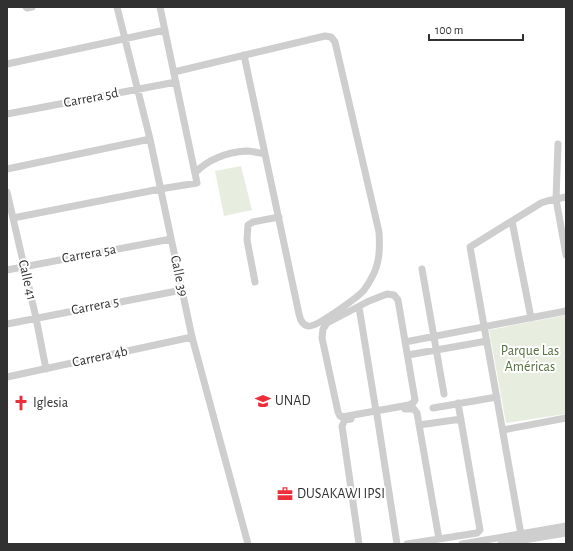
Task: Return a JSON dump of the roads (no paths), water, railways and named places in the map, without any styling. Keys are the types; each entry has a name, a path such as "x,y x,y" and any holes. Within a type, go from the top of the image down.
{"street":[{"path":"26,7 32,7"},
{"name":"Calle 39","path":"117,7 150,139 192,337 248,544"},
{"path":"13,218 197,183 160,7"},
{"path":"7,64 165,30"},
{"path":"174,72 244,55 325,36 330,37 335,42 379,232 380,246 378,261 373,276 363,290 318,324 308,326 300,320 244,55"},
{"name":"Carrera 5d","path":"7,114 176,82"},
{"path":"7,169 150,139"},
{"path":"558,144 556,199 566,255"},
{"path":"195,173 210,161 227,154 246,151 265,154"},
{"name":"Calle 41","path":"7,192 46,368"},
{"path":"522,537 470,247 541,203 566,197"},
{"path":"255,282 247,240 248,225 253,222 279,218"},
{"path":"512,221 531,318"},
{"name":"Carrera 5a","path":"7,270 171,239"},
{"path":"422,268 444,394"},
{"name":"Carrera 5","path":"7,324 182,290"},
{"path":"359,544 342,426 345,420 376,413 409,405 415,400 398,300 394,295 387,294 326,323 323,329 322,338 340,416 346,417 376,413 407,409 414,409 417,413 439,538"},
{"path":"359,306 397,544"},
{"path":"405,342 566,311"},
{"name":"Carrera 4b","path":"7,377 192,337"},
{"path":"408,355 487,341"},
{"path":"432,408 497,397"},
{"path":"407,544 477,533 480,530 458,403"},
{"path":"503,430 566,418"},
{"path":"419,425 461,419"},
{"path":"501,544 566,526"},
{"path":"462,544 566,533"}],"place":[{"name":"UNAD","path":"263,401"},
{"name":"Iglesia","path":"21,403"},
{"name":"DUSAKAWI IPSI","path":"285,494"}],"park label":[{"name":"Parque Las Américas","path":"530,360"}]}
